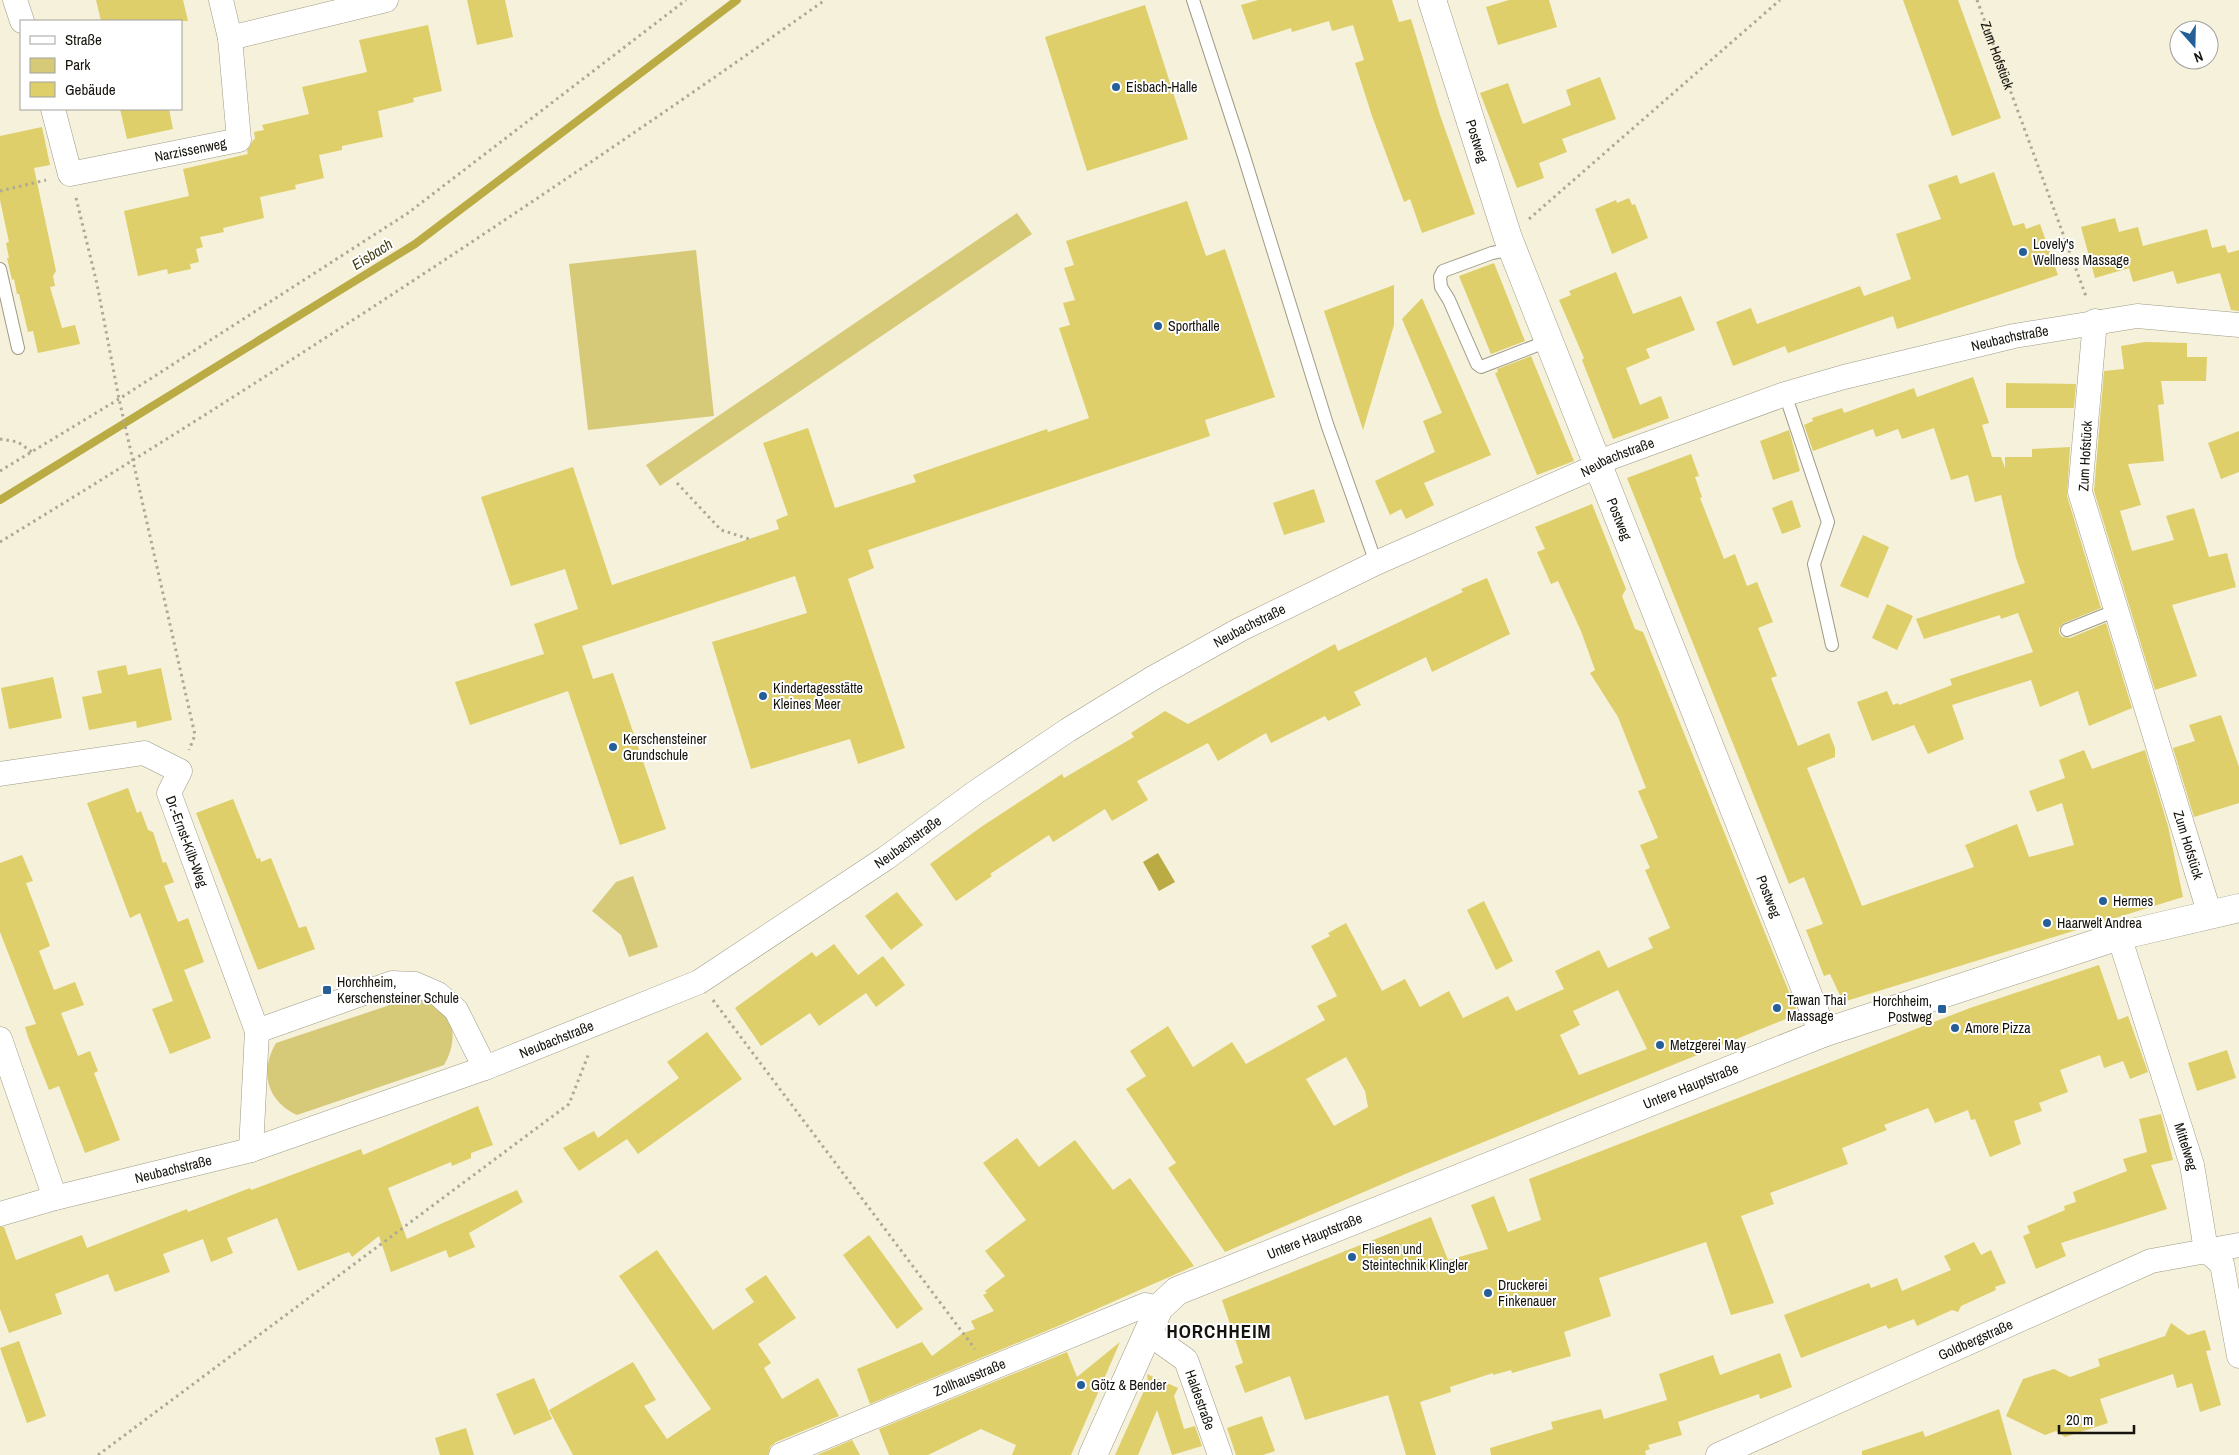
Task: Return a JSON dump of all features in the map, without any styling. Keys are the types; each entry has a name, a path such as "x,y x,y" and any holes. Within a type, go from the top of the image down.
{"main road":[{"name":"Postweg","path":"1432,0 1510,244 1823,1033"},
{"name":"Untere Hauptstraße","path":"1153,1320 1177,1292 1823,1033 2119,936 2239,908"},
{"path":"1093,1455 1153,1320"}],"street":[{"path":"14,0 22,20"},
{"name":"Narzissenweg","path":"70,174 239,140 230,38 220,0"},
{"path":"230,38 386,0"},
{"path":"53,110 70,174"},
{"name":"Neubachstraße","path":"0,1214 55,1198 251,1150 485,1068 699,982 886,858 976,792 1068,730 1241,628 1376,564 1588,470 1596,464 1785,394 1844,377 2014,336 2095,321 2144,315 2239,325"},
{"name":"Zum Hofstück","path":"2095,321 2080,492 2210,915"},
{"path":"0,774 144,753 180,771"},
{"name":"Dr.-Ernst-Kilb-Weg","path":"180,771 169,793 257,1031 251,1150"},
{"name":"Mittelweg","path":"2119,936 2192,1165 2206,1250"},
{"path":"257,1031 392,983 416,984 438,994 456,1010 485,1068"},
{"path":"0,1039 55,1198"},
{"name":"Goldbergstraße","path":"1718,1455 2151,1261 2239,1245"},
{"path":"2206,1250 2222,1264 2239,1356"},
{"name":"Zollhausstraße","path":"781,1455 1145,1305 1153,1320"},
{"name":"Haldestraße","path":"1153,1320 1186,1360 1220,1455"}],"lane":[{"path":"1193,0 1242,150 1327,424 1376,564"},
{"path":"1510,244 1492,253 1443,271 1440,276 1441,287 1450,300 1477,364 1482,367 1548,341"},
{"path":"0,269 18,348"},
{"path":"1785,394 1828,522 1814,564 1832,645"},
{"path":"2067,630 2117,610"}],"path":[{"path":"0,471 119,399 408,213 686,0"},
{"path":"0,542 135,460 398,292 825,0"},
{"path":"1510,244 1780,0"},
{"name":"Zum Hofstück","path":"1977,0 2095,321"},
{"path":"0,191 70,174 97,284 119,399 135,460 195,735 180,771"},
{"path":"0,438 18,442 32,452"},
{"path":"677,483 721,530 749,539"},
{"path":"699,982 990,1370"},
{"path":"98,1455 569,1104 602,1022"}],"green space":[{"path":"1017,213 1032,234 660,486 646,465"},
{"path":"696,250 714,416 588,430 569,264"},
{"path":"633,876 658,947 629,957 621,935 592,911 616,882"},
{"path":"420,995 439,1005 450,1020 453,1035 452,1043 444,1065 297,1115 279,1102 273,1094 267,1075 271,1054 276,1043"}],"shaded area":[{"path":"1158,853 1175,882 1159,891 1143,862"}],"building":[{"path":"96,0 183,0 188,21 182,20 101,20"},
{"path":"467,0 505,0 513,37 477,45"},
{"path":"1258,0 1392,0 1399,22 1411,19 1440,115 1475,214 1422,233 1410,199 1404,202 1372,116 1355,63 1364,60 1353,25 1332,31 1329,21 1292,32 1291,28 1253,40 1241,5"},
{"path":"1509,0 1549,0 1557,27 1498,45 1486,7"},
{"path":"1903,0 1958,0 2001,118 1952,136"},
{"name":"Eisbach-Halle","path":"1145,5 1188,139 1087,171 1045,37"},
{"path":"428,25 442,91 413,98 414,102 378,111 383,137 342,146 342,150 319,155 324,178 295,185 296,189 260,197 264,218 223,228 224,232 200,237 203,247 196,249 199,262 190,264 191,269 168,274 167,269 138,276 124,211 189,196 183,169 248,154 247,151 255,139 254,132 264,130 262,125 309,114 302,87 367,72 359,40"},
{"path":"1600,77 1616,119 1562,139 1567,152 1539,163 1544,178 1517,188 1480,93 1508,83 1523,124 1571,105 1566,90"},
{"path":"120,110 169,110 173,129 127,139"},
{"path":"42,127 50,165 34,168 56,271 53,276 55,286 50,287 62,328 75,325 80,344 38,353 33,331 28,332 19,294 17,294 14,279 12,280 7,258 9,258 6,243 9,242 0,200 0,136"},
{"path":"1994,172 2013,226 2024,223 2026,229 2040,224 2058,275 1897,329 1893,316 1788,353 1785,346 1733,366 1716,322 1751,308 1757,324 1860,286 1864,296 1911,279 1896,234 1941,219 1928,185 1957,175 1960,184"},
{"path":"1629,198 1632,205 1635,204 1648,238 1612,254 1595,209 1616,200 1617,203"},
{"path":"1187,201 1206,256 1225,249 1275,397 1205,420 1210,436 868,550 874,568 848,579 905,748 858,764 850,739 751,769 712,642 807,613 795,576 582,646 593,679 613,673 666,829 620,845 568,691 470,725 455,682 544,654 534,624 578,609 565,569 511,586 481,497 573,467 612,585 779,529 776,520 788,515 763,443 808,428 835,508 916,482 913,475 1047,429 1048,432 1089,418 1059,328 1070,325 1063,303 1075,300 1064,268 1074,265 1066,241"},
{"path":"2115,218 2119,232 2138,227 2143,246 2207,229 2212,248 2225,245 2228,253 2239,250 2239,311 2231,310 2220,273 2177,284 2173,271 2133,282 2129,268 2095,278 2081,227"},
{"path":"1494,263 1525,341 1491,354 1459,276"},
{"path":"1616,272 1633,314 1681,296 1695,330 1646,349 1650,358 1626,368 1640,405 1661,396 1669,418 1613,439 1582,360 1584,358 1559,300 1571,295 1569,291"},
{"path":"1394,285 1394,325 1363,430 1324,311"},
{"path":"1422,298 1491,455 1424,483 1434,505 1406,519 1401,509 1390,515 1375,481 1435,452 1423,421 1442,413 1402,319"},
{"path":"2145,342 2187,343 2187,357 2207,357 2206,381 2161,381 2164,404 2158,405 2164,461 2128,464 2141,505 2120,511 2132,551 2174,540 2166,516 2194,508 2209,557 2227,553 2236,587 2172,605 2197,676 2155,690 2094,491 2104,371 2124,369 2121,346"},
{"path":"1531,356 1574,461 1537,475 1495,373 1498,372 1497,369"},
{"path":"1973,377 1989,423 1982,425 1992,457 2001,457 2005,468 2005,457 2032,457 2032,449 2070,447 2067,496 2101,608 2064,623 2059,628 2059,633 2062,637 2070,638 2106,623 2132,708 2089,726 2078,691 2040,707 2031,680 1952,705 1964,739 1928,754 1914,725 1872,741 1857,702 1887,691 1893,705 1898,703 1899,705 1952,685 1950,679 2033,652 2018,613 2001,619 2000,615 1924,639 1916,619 2025,583 2016,558 2001,495 1975,502 1968,475 1951,480 1934,428 1902,439 1898,429 1876,437 1873,429 1813,451 1804,425 1813,421 1812,418 1842,408 1844,413 1914,388 1917,397"},
{"path":"2006,383 2076,384 2074,408 2006,408"},
{"path":"1789,430 1800,471 1773,480 1760,441"},
{"path":"2239,431 2239,472 2221,479 2208,443"},
{"path":"1691,454 1699,476 1695,477 1702,497 1700,498 1724,559 1735,554 1747,586 1757,582 1773,622 1758,628 1777,676 1771,678 1798,746 1829,733 1835,748 1835,757 1807,768 1862,906 1974,867 1965,845 2017,824 2029,857 2074,845 2062,803 2037,812 2029,791 2065,778 2059,760 2084,750 2092,769 2145,750 2168,826 2183,897 1843,1002 1830,974 1824,976 1806,930 1823,924 1804,877 1789,884 1627,478"},
{"path":"1314,489 1325,522 1284,535 1273,503"},
{"path":"1792,500 1801,527 1782,534 1772,508"},
{"path":"1592,504 1626,589 1622,596 1635,629 1643,632 1798,1014 1410,1172 1225,1252 1168,1168 1176,1163 1126,1089 1146,1076 1130,1051 1168,1026 1193,1067 1232,1042 1246,1064 1325,1020 1317,1006 1337,996 1311,946 1330,936 1328,933 1346,923 1382,991 1405,979 1420,1007 1449,991 1463,1018 1508,996 1516,1011 1564,989 1555,971 1599,950 1608,968 1653,948 1648,938 1670,928 1645,870 1650,868 1640,845 1658,838 1638,791 1646,788 1618,717 1590,673 1595,670 1581,631 1558,581 1551,584 1537,552 1545,549 1535,527","holes":["1618,990 1647,1049 1579,1075 1560,1035 1580,1025 1573,1011","1346,1057 1365,1091 1368,1107 1334,1126 1306,1079"]},
{"path":"1863,535 1889,547 1868,598 1840,586"},
{"path":"1487,578 1510,634 1432,672 1426,657 1354,692 1361,705 1328,721 1325,716 1271,743 1266,733 1218,761 1208,743 1137,781 1148,800 1112,821 1105,809 1053,842 1049,835 990,874 992,876 956,901 930,864 981,827 1062,774 1064,778 1134,737 1131,733 1165,711 1188,724 1335,644 1338,651 1463,592 1461,589"},
{"path":"1887,604 1913,616 1897,650 1872,638"},
{"path":"126,665 128,675 161,668 172,720 137,728 136,721 89,730 82,697 102,693 97,671"},
{"path":"53,677 62,718 9,729 1,688"},
{"path":"2221,715 2239,767 2239,803 2194,817 2173,748 2195,741 2189,725"},
{"path":"128,788 137,813 141,811 148,830 153,832 163,863 166,862 174,882 164,886 178,922 188,918 204,962 184,970 211,1038 170,1054 152,1009 173,1001 140,913 130,918 87,803"},
{"path":"233,799 257,859 260,858 261,862 271,858 299,928 306,926 315,949 258,970 196,813"},
{"path":"22,855 33,881 26,883 50,946 39,951 54,990 75,982 84,1005 61,1013 78,1056 90,1051 98,1071 94,1073 120,1140 85,1153 59,1086 49,1090 28,1037 25,1027 36,1024 0,932 0,863"},
{"path":"897,892 923,925 891,950 865,916"},
{"path":"1484,901 1513,961 1496,970 1467,910"},
{"path":"834,944 858,975 883,956 905,985 876,1007 866,993 819,1026 810,1013 761,1046 735,1008 812,952 816,957"},
{"path":"2099,965 2118,1020 2128,1016 2148,1072 2130,1079 2123,1061 2104,1068 2100,1055 2060,1070 2068,1092 2039,1103 2042,1111 2014,1121 2021,1144 1990,1157 1975,1119 1971,1120 1968,1110 1935,1123 1928,1108 1884,1125 1887,1130 1842,1148 1848,1164 1770,1193 1774,1204 1741,1216 1774,1303 1731,1315 1706,1242 1599,1278 1611,1316 1564,1332 1571,1356 1512,1373 1511,1370 1493,1375 1493,1373 1450,1387 1451,1392 1420,1402 1436,1455 1406,1455 1388,1395 1305,1420 1290,1376 1245,1393 1235,1366 1243,1363 1222,1300 1431,1217 1448,1260 1488,1249 1471,1205 1494,1196 1508,1232 1541,1220 1529,1179 1970,1008"},
{"path":"707,1032 742,1079 638,1154 627,1139 579,1171 563,1148 594,1131 598,1138 679,1078 667,1062"},
{"path":"2227,1050 2236,1078 2197,1091 2188,1063"},
{"path":"478,1106 493,1145 471,1153 471,1158 452,1166 451,1162 388,1188 407,1239 517,1190 523,1202 469,1233 475,1247 449,1258 446,1250 391,1272 379,1236 352,1257 349,1252 298,1271 277,1218 227,1238 233,1253 211,1262 203,1239 163,1254 170,1272 115,1292 108,1274 55,1294 62,1314 9,1333 0,1309 0,1227 4,1227 16,1260 82,1235 87,1248 187,1209 188,1212 361,1149 363,1155"},
{"path":"2161,1114 2173,1160 2151,1165 2167,1209 2061,1243 2066,1256 2036,1269 2023,1236 2030,1233 2027,1226 2065,1210 2064,1206 2076,1202 2073,1192 2127,1171 2123,1159 2147,1152 2139,1119"},
{"path":"1017,1138 1039,1167 1075,1140 1113,1190 1130,1178 1194,1266 1058,1326 870,1404 857,1369 922,1342 932,1356 963,1333 975,1329 971,1321 994,1311 983,1295 987,1293 985,1291 1005,1276 985,1251 1026,1220 983,1163"},
{"path":"869,1235 923,1309 897,1329 843,1255"},
{"path":"1974,1242 1981,1255 1991,1250 2006,1283 1995,1287 1996,1290 1961,1306 1958,1312 1952,1310 1917,1326 1914,1319 1888,1329 1886,1325 1801,1358 1784,1315 1869,1283 1871,1288 1897,1278 1902,1291 1951,1270 1944,1256"},
{"path":"657,1250 713,1330 754,1302 745,1289 766,1275 796,1318 758,1344 771,1363 764,1368 782,1399 818,1378 839,1416 776,1442 770,1447 768,1455 573,1455 549,1410 633,1362 656,1400 644,1406 667,1439 711,1409 619,1276"},
{"path":"2171,1323 2188,1335 2205,1330 2211,1350 2206,1351 2221,1405 2200,1412 2192,1383 2177,1388 2173,1374 2100,1399 2108,1423 2065,1437 2056,1431 2045,1435 2006,1416 2023,1379 2054,1369 2070,1377 2100,1366 2098,1359 2165,1336"},
{"path":"19,1341 46,1416 27,1423 0,1348"},
{"path":"1120,1342 1071,1455 1012,1455 1016,1445 981,1429 928,1455 889,1455 879,1429 1067,1352 1077,1377"},
{"path":"1780,1353 1792,1387 1760,1399 1759,1394 1678,1422 1682,1435 1648,1445 1650,1449 1645,1451 1646,1455 1491,1455 1490,1448 1553,1429 1551,1422 1601,1409 1604,1419 1667,1400 1659,1374 1713,1355 1720,1375"},
{"path":"1147,1374 1178,1388 1174,1396 1184,1429 1195,1426 1202,1446 1172,1455 1157,1410 1138,1455 1115,1455 1148,1382"},
{"path":"534,1378 552,1419 514,1435 496,1394"},
{"path":"1999,1409 2012,1455 1862,1455 1862,1451 1923,1431 1925,1437"},
{"path":"1262,1416 1275,1451 1263,1455 1236,1455 1227,1428"},
{"path":"466,1428 474,1455 440,1455 435,1438"},
{"path":"852,1440 860,1455 817,1455"}],"waterway":[{"name":"Eisbach","path":"0,500 415,244 737,0"}],"place":[{"name":"Eisbach-Halle","path":"1116,87"},
{"name":"Lovely's Wellness Massage","path":"2023,252"},
{"name":"Sporthalle","path":"1158,326"},
{"name":"Kindertagesstätte Kleines Meer","path":"763,696"},
{"name":"Kerschensteiner Grundschule","path":"613,747"},
{"name":"Hermes","path":"2103,901"},
{"name":"Haarwelt Andrea","path":"2047,923"},
{"name":"Horchheim, Kerschensteiner Schule","path":"327,990"},
{"name":"Tawan Thai Massage","path":"1777,1008"},
{"name":"Horchheim, Postweg","path":"1942,1009"},
{"name":"Amore Pizza","path":"1955,1028"},
{"name":"Metzgerei May","path":"1660,1045"},
{"name":"Fliesen und Steintechnik Klingler","path":"1352,1257"},
{"name":"Druckerei Finkenauer","path":"1488,1293"},
{"name":"Götz & Bender","path":"1081,1385"}],"district":[{"name":"HORCHHEIM","path":"1219,1331"}]}
